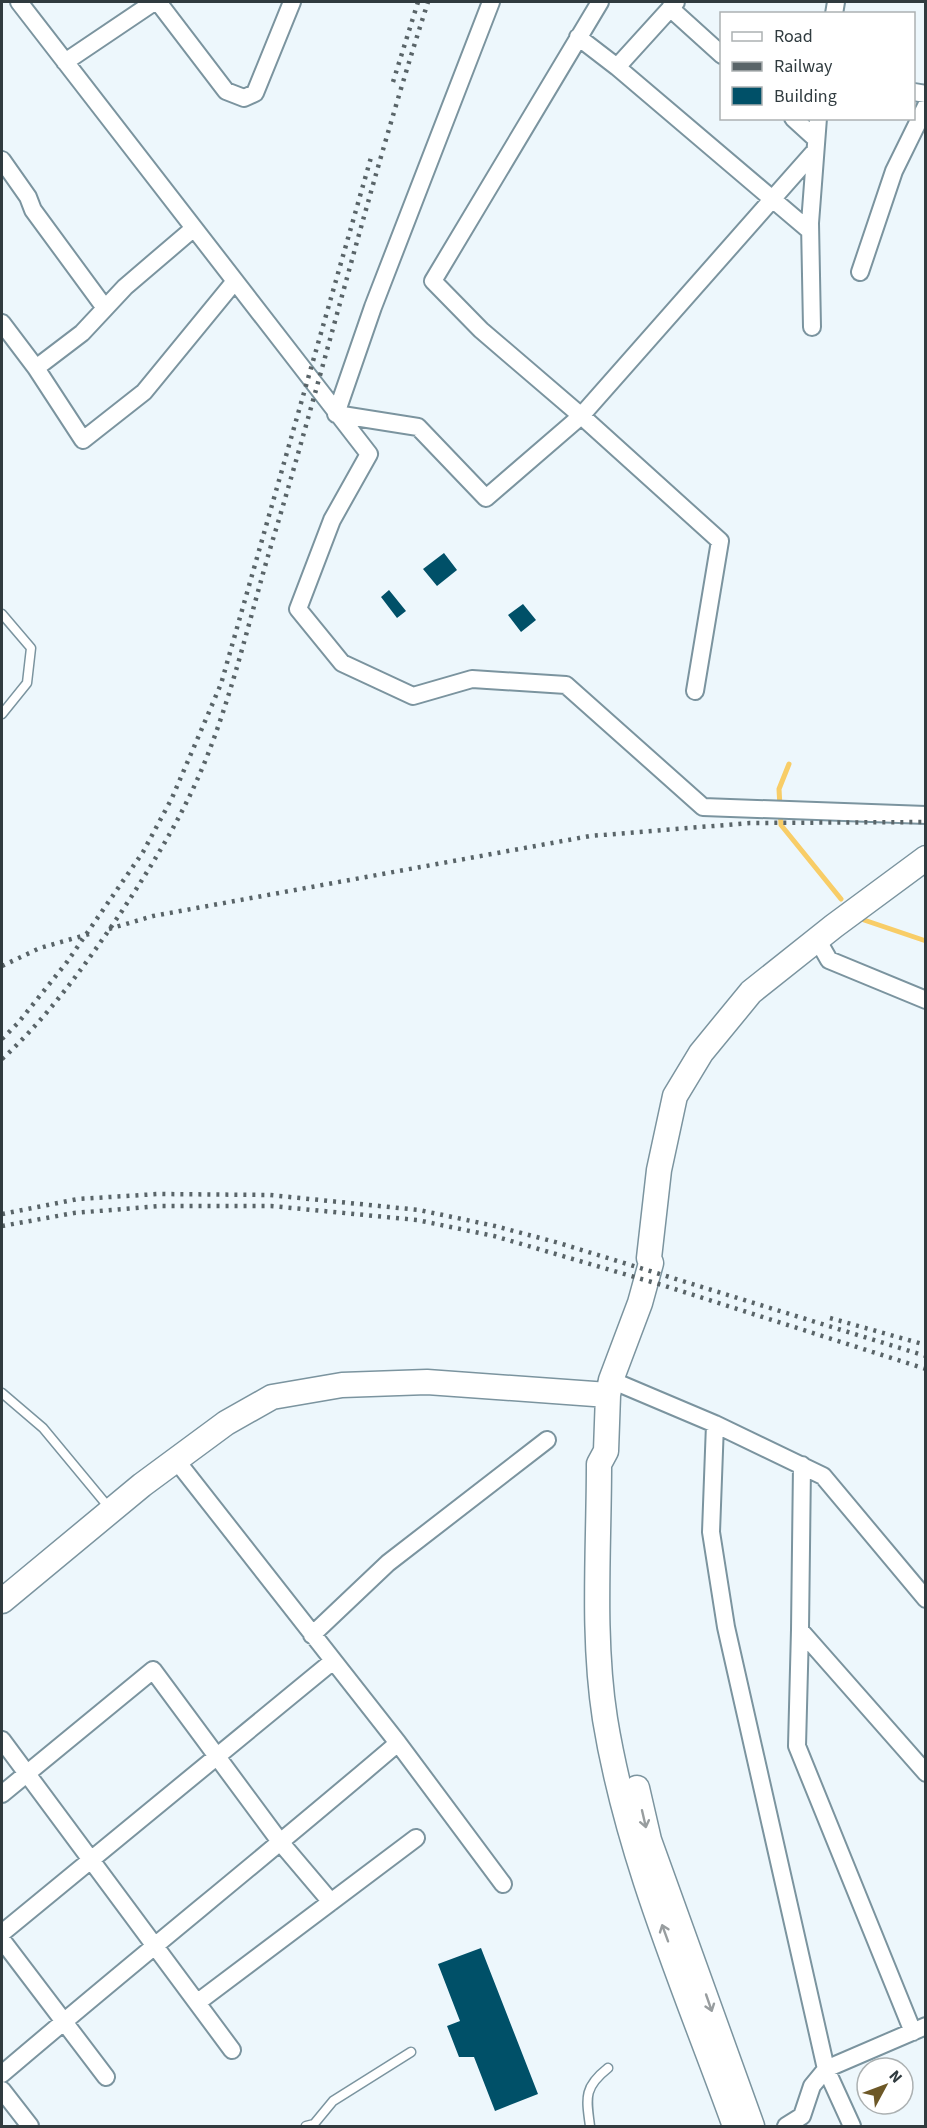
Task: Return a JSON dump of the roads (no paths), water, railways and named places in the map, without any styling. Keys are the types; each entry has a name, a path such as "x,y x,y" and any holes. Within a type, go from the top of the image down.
{"main road":[{"path":"752,2127 719,2057 687,1967 649,1840 621,1721 613,1642 614,1465 606,1451 610,1388 640,1304 651,1263 648,1258 659,1170 675,1096 701,1053 751,992 817,939 926,858"},
{"path":"2,1601 111,1510 176,1460 226,1423 273,1397 342,1385 427,1382 610,1388"},
{"path":"719,2057 735,2127"}],"street":[{"path":"19,2 369,454 332,520 298,609 342,663 413,696 472,679 566,685 703,807 926,815"},
{"path":"65,62 156,2 226,91 244,98 255,93 292,2"},
{"path":"336,414 373,307 491,2"},
{"path":"600,2 433,281 481,330 720,541 694,691"},
{"path":"617,67 673,5 720,53"},
{"path":"578,37 617,67 810,231"},
{"path":"860,272 894,171 926,106"},
{"path":"795,120 815,145"},
{"path":"812,327 810,231 818,120"},
{"path":"336,414 418,427 486,498 581,416 773,200 815,145"},
{"path":"2,160 28,196 33,210 105,308"},
{"path":"36,368 82,333 125,287 194,228"},
{"path":"2,323 36,368 83,440 144,392 235,281"},
{"path":"817,939 829,960 926,1000"},
{"path":"610,1388 715,1424 823,1476 926,1599"},
{"path":"715,1424 711,1532 726,1627 826,2069 852,2127"},
{"path":"312,1635 388,1563 548,1440"},
{"path":"176,1460 398,1743 503,1884"},
{"path":"786,2127 802,2116 812,2086 826,2069 919,2029 797,1746 802,1465"},
{"path":"800,1630 926,1773"},
{"path":"2,1933 333,1661"},
{"path":"2,1794 153,1670 281,1843 331,1902"},
{"path":"2,1740 232,2050"},
{"path":"2,2074 154,1944 281,1843 398,1743"},
{"path":"198,2002 416,1838"},
{"path":"2,1940 106,2077"},
{"path":"2,2090 30,2127"}],"lane":[{"path":"2,614 31,648 27,683 2,714"},
{"path":"2,1393 43,1428 111,1510"},
{"path":"306,2127 314,2124 333,2101 411,2052"},
{"path":"590,2127 586,2098 593,2080 608,2068"}],"waterway":[{"path":"789,764 779,789 781,825 841,899"},
{"path":"864,920 926,941"}],"railway":[{"path":"393,82 418,2"},
{"path":"2,1059 51,1007 81,970 122,911 168,837 206,759 235,673 388,132 428,2"},
{"path":"2,1039 18,1023 67,962 143,852 172,798 221,684 372,154"},
{"path":"109,929 153,916 590,836 750,823 926,822"},
{"path":"2,966 40,948 89,934"},
{"path":"2,1214 78,1199 158,1194 270,1195 419,1210 495,1226 559,1243 926,1356"},
{"path":"2,1226 74,1213 159,1206 271,1206 417,1220 494,1236 662,1285 926,1369"},
{"path":"830,1318 926,1345"}]}
